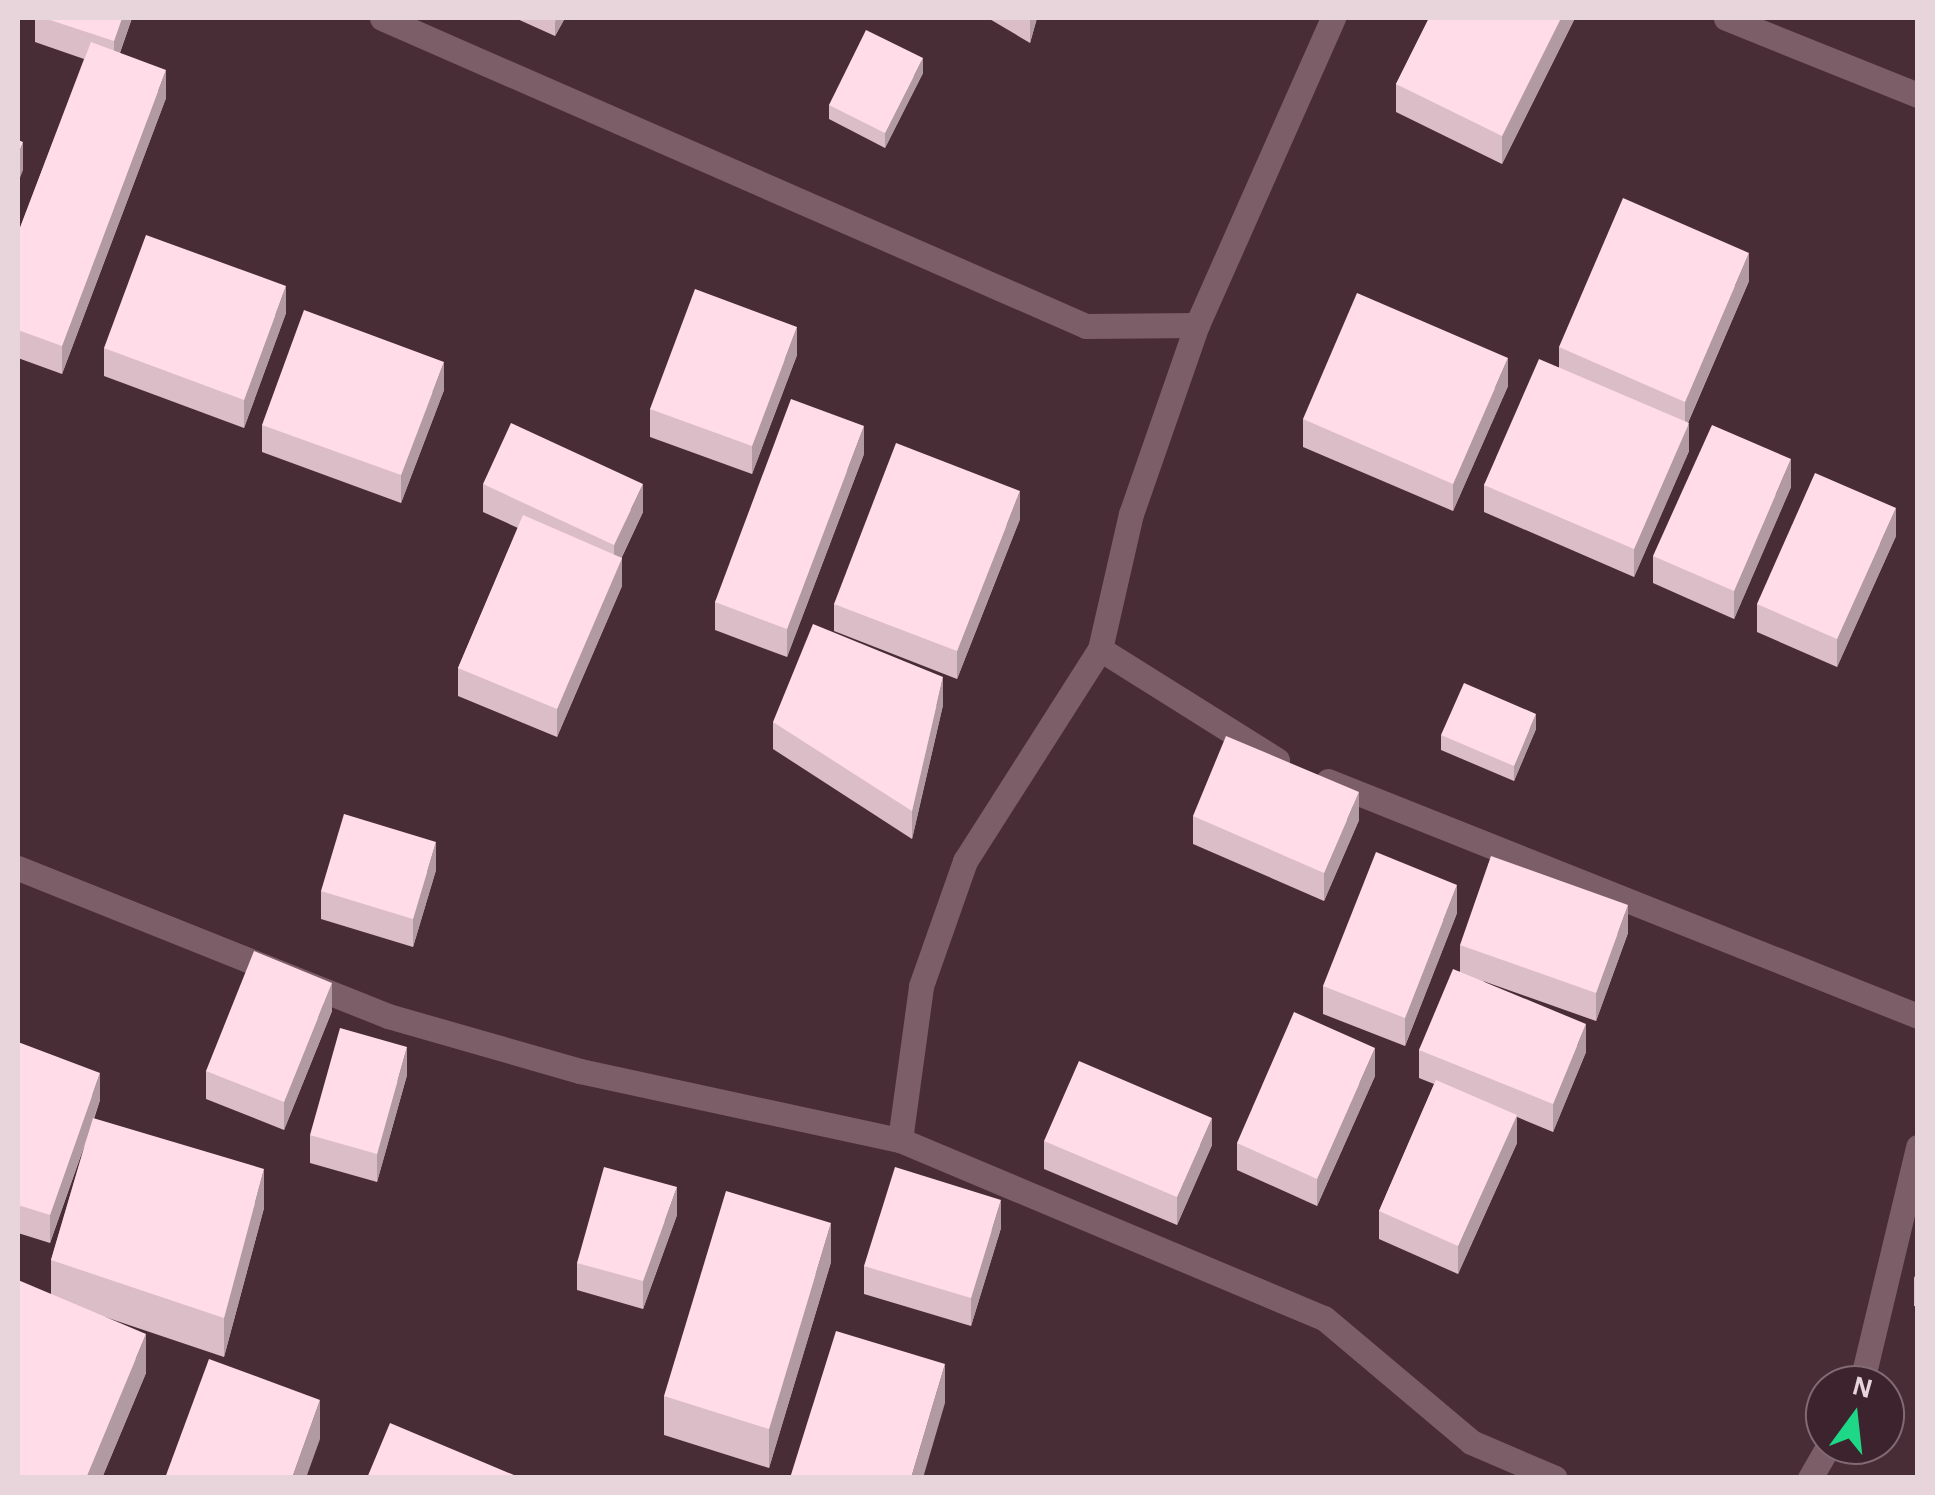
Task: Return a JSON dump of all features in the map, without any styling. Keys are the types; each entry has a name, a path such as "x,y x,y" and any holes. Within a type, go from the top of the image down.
{"street":[{"path":"382,18 1086,326 1198,324"},
{"path":"900,1140 921,986 965,860 1100,649 1131,514 1198,324 1333,18"},
{"path":"1726,18 1918,95"},
{"path":"1100,649 1266,756 1918,1016"},
{"path":"18,868 388,1016 580,1071 900,1140 1324,1318 1471,1442 1555,1478"},
{"path":"1866,1365 1918,1146"}],"building":[{"path":"44,18 122,18 114,41"},
{"path":"1429,18 1561,18 1502,136 1396,84"},
{"path":"866,30 923,58 885,133 829,105"},
{"path":"91,42 166,70 62,346 18,330 18,233"},
{"path":"1623,198 1749,253 1685,402 1559,347"},
{"path":"146,235 286,286 244,400 104,348"},
{"path":"695,289 797,327 752,446 650,409"},
{"path":"1357,293 1508,358 1453,484 1303,419"},
{"path":"304,310 444,362 401,475 262,425"},
{"path":"1539,359 1689,423 1634,549 1484,485"},
{"path":"791,399 864,426 787,629 715,602"},
{"path":"511,423 643,484 614,545 483,484"},
{"path":"1712,425 1791,459 1734,591 1653,556"},
{"path":"896,443 1020,491 957,651 834,604"},
{"path":"1815,473 1896,508 1837,639 1757,604"},
{"path":"523,515 622,558 557,709 458,668"},
{"path":"813,624 943,677 912,811 773,722"},
{"path":"1464,683 1536,714 1514,766 1441,735"},
{"path":"1226,736 1359,792 1324,873 1193,816"},
{"path":"344,814 436,842 413,919 321,891"},
{"path":"1376,852 1457,885 1405,1018 1323,986"},
{"path":"1491,856 1628,905 1596,993 1460,945"},
{"path":"254,951 332,983 284,1102 206,1071"},
{"path":"1453,969 1586,1024 1553,1104 1419,1050"},
{"path":"1294,1012 1375,1048 1317,1179 1237,1143"},
{"path":"340,1028 407,1047 377,1154 310,1135"},
{"path":"18,1042 100,1073 50,1215 18,1205"},
{"path":"1079,1061 1212,1118 1177,1197 1044,1141"},
{"path":"1436,1080 1517,1115 1458,1246 1379,1211"},
{"path":"93,1118 264,1169 224,1318 51,1260"},
{"path":"604,1167 677,1187 643,1281 577,1263"},
{"path":"895,1167 1001,1200 971,1298 864,1266"},
{"path":"726,1191 831,1223 769,1429 664,1396"},
{"path":"18,1280 146,1334 86,1478 18,1478"},
{"path":"836,1331 945,1364 911,1478 790,1478"},
{"path":"209,1359 320,1400 292,1478 165,1478"},
{"path":"390,1423 521,1478 367,1478"}]}
